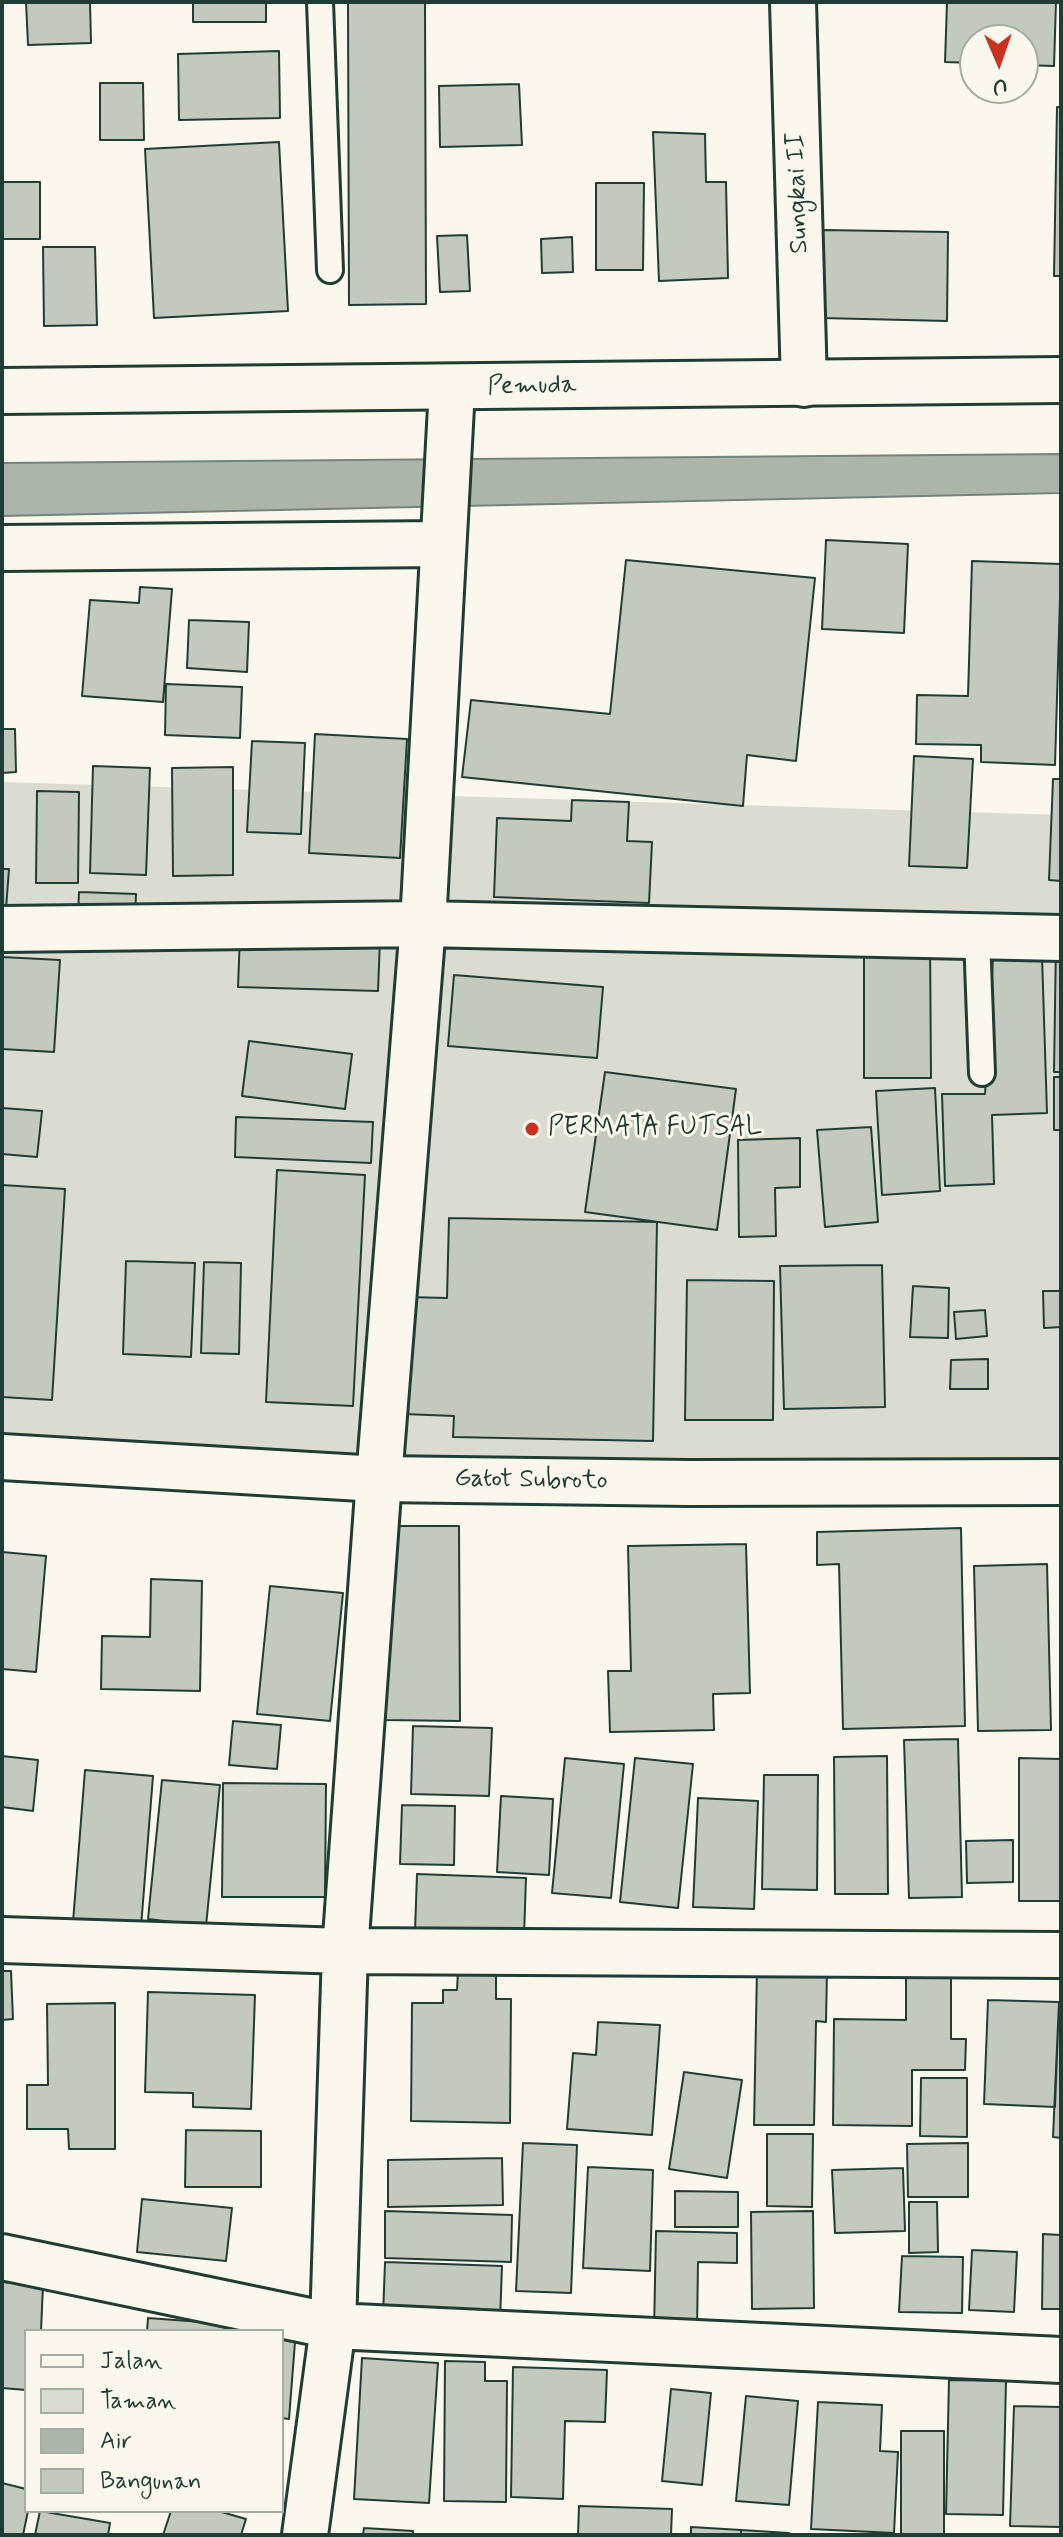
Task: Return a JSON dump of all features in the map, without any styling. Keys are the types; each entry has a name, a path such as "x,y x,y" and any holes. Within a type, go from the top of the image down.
{"street":[{"name":"Sungkai II","path":"793,2 804,384"},
{"name":"Pemuda","path":"2,391 1061,380"},
{"path":"305,2535 333,2326 345,1951 423,924 452,388"},
{"path":"2,548 444,527"},
{"path":"2,929 423,924 1061,938"},
{"name":"Gatot Subroto","path":"2,1457 379,1479 689,1483 1061,1482"},
{"path":"2,1940 345,1951 1061,1955"},
{"path":"2,2257 333,2326 1061,2360"}],"lane":[{"path":"320,2 330,270"},
{"path":"977,936 982,1073"}],"green space":[{"name":"PERMATA FUTSAL","path":"2,782 1061,815 1061,1476 2,1444"}],"water":[{"path":"1061,454 1061,493 2,516 2,463"}],"building":[{"path":"26,2 90,2 91,43 28,45"},
{"path":"193,2 266,2 266,22 193,22"},
{"path":"348,2 425,2 426,304 349,305"},
{"path":"947,2 1056,2 1054,66 1039,66 1039,24 959,24 959,62 945,62"},
{"path":"279,51 280,118 179,120 178,54"},
{"path":"100,83 143,83 144,140 100,140"},
{"path":"519,84 522,145 440,147 439,86"},
{"path":"1057,107 1061,107 1061,276 1054,276"},
{"path":"653,132 705,134 706,182 726,182 728,278 659,281"},
{"path":"279,142 288,311 154,318 145,149"},
{"path":"2,182 40,182 40,239 2,239"},
{"path":"596,183 644,183 643,270 596,270"},
{"path":"823,230 948,232 947,321 822,318"},
{"path":"467,235 470,291 440,292 437,236"},
{"path":"572,237 573,272 542,273 541,239"},
{"path":"43,247 95,247 97,325 44,326"},
{"path":"826,540 908,544 904,633 822,629"},
{"path":"626,560 815,578 796,761 747,755 743,806 462,777 471,700 610,714"},
{"path":"972,561 1061,564 1055,765 981,762 981,745 916,744 917,695 968,696"},
{"path":"140,587 172,589 163,702 82,696 90,600 139,603"},
{"path":"189,620 249,622 247,672 187,668"},
{"path":"166,684 242,687 240,738 165,735"},
{"path":"2,729 15,729 16,772 2,773"},
{"path":"315,734 407,739 400,858 309,853"},
{"path":"252,741 305,743 301,834 247,832"},
{"path":"914,756 973,759 967,868 909,866"},
{"path":"93,766 150,768 146,875 90,873"},
{"path":"233,767 233,875 173,876 172,768"},
{"path":"1053,779 1061,779 1061,881 1049,880"},
{"path":"37,791 79,792 78,883 36,883"},
{"path":"572,800 629,802 627,841 652,842 649,903 494,897 497,818 571,821"},
{"path":"2,869 9,869 5,922 2,922"},
{"path":"79,892 136,894 135,919 78,917"},
{"path":"240,935 380,939 378,991 238,987"},
{"path":"864,941 930,941 931,1078 864,1078"},
{"path":"1056,943 1061,943 1061,1072 1054,1072"},
{"path":"1042,956 1047,1113 992,1115 994,1184 945,1186 942,1094 985,1094 993,958"},
{"path":"2,957 60,960 54,1052 2,1049"},
{"path":"454,975 603,987 597,1058 448,1046"},
{"path":"249,1041 352,1054 345,1109 242,1096"},
{"path":"605,1072 736,1089 717,1230 585,1212"},
{"path":"1054,1077 1061,1077 1061,1130 1054,1130"},
{"path":"935,1088 940,1191 882,1195 876,1091"},
{"path":"2,1108 42,1111 37,1157 2,1154"},
{"path":"236,1117 373,1122 371,1163 235,1157"},
{"path":"871,1127 878,1222 825,1227 817,1130"},
{"path":"800,1138 800,1187 775,1188 776,1236 739,1237 738,1140"},
{"path":"277,1170 365,1175 353,1406 266,1402"},
{"path":"2,1185 65,1189 52,1400 2,1397"},
{"path":"449,1218 657,1222 653,1441 453,1437 454,1416 404,1414 407,1297 447,1298"},
{"path":"126,1261 195,1263 191,1357 123,1354"},
{"path":"204,1262 241,1263 239,1354 201,1353"},
{"path":"882,1265 885,1407 784,1409 780,1266"},
{"path":"687,1280 774,1281 773,1420 685,1420"},
{"path":"913,1286 949,1288 948,1338 910,1337"},
{"path":"1043,1291 1061,1291 1061,1327 1044,1328"},
{"path":"985,1310 987,1336 956,1339 954,1312"},
{"path":"988,1359 988,1389 950,1389 951,1360"},
{"path":"384,1526 459,1526 460,1721 384,1720"},
{"path":"961,1528 965,1726 843,1729 839,1564 817,1565 817,1532"},
{"path":"746,1544 750,1693 713,1694 714,1730 610,1732 608,1671 631,1671 628,1546"},
{"path":"2,1552 46,1556 36,1672 2,1669"},
{"path":"1047,1564 1051,1730 978,1731 974,1566"},
{"path":"151,1579 202,1581 200,1691 101,1689 102,1636 150,1637"},
{"path":"270,1586 343,1593 330,1721 257,1714"},
{"path":"233,1721 281,1725 277,1769 229,1765"},
{"path":"413,1726 492,1728 489,1796 411,1794"},
{"path":"958,1739 962,1897 909,1898 904,1740"},
{"path":"2,1756 38,1760 33,1811 2,1807"},
{"path":"887,1756 888,1894 835,1894 834,1757"},
{"path":"565,1758 624,1764 611,1898 552,1893"},
{"path":"635,1758 693,1764 678,1908 620,1902"},
{"path":"1019,1758 1061,1759 1061,1901 1019,1901"},
{"path":"85,1770 153,1776 141,1927 73,1922"},
{"path":"764,1775 818,1775 817,1890 762,1889"},
{"path":"162,1780 220,1785 206,1926 148,1919"},
{"path":"223,1783 326,1784 325,1897 222,1897"},
{"path":"501,1796 553,1799 549,1875 497,1872"},
{"path":"698,1798 758,1801 754,1909 693,1907"},
{"path":"402,1805 455,1806 454,1865 400,1864"},
{"path":"1013,1840 1013,1882 967,1883 966,1841"},
{"path":"417,1874 526,1878 524,1936 415,1931"},
{"path":"757,1969 827,1970 826,2022 816,2021 814,2125 754,2125"},
{"path":"2,1971 11,1971 13,2019 2,2020"},
{"path":"458,1971 496,1971 496,1999 511,1999 510,2123 411,2121 412,2003 443,2003 443,1990 457,1990"},
{"path":"906,1976 951,1976 951,2039 966,2039 965,2070 912,2070 912,2126 833,2125 834,2019 906,2020"},
{"path":"148,1992 255,1995 251,2109 193,2107 193,2093 145,2092"},
{"path":"988,2000 1059,2002 1055,2107 984,2104"},
{"path":"1061,2002 1061,2138 1053,2137"},
{"path":"115,2003 115,2149 69,2149 68,2129 27,2129 27,2085 48,2085 47,2004"},
{"path":"598,2022 660,2025 652,2135 567,2129 573,2053 596,2055"},
{"path":"684,2072 742,2080 727,2178 669,2169"},
{"path":"921,2078 967,2078 967,2137 920,2136"},
{"path":"186,2130 261,2131 261,2187 185,2187"},
{"path":"767,2134 813,2134 812,2207 767,2206"},
{"path":"523,2143 577,2145 571,2293 516,2291"},
{"path":"968,2143 968,2197 908,2197 907,2144"},
{"path":"502,2158 503,2205 388,2207 388,2160"},
{"path":"588,2167 653,2170 650,2271 583,2268"},
{"path":"903,2168 905,2231 835,2233 832,2170"},
{"path":"675,2191 738,2192 738,2227 675,2227"},
{"path":"142,2199 232,2208 226,2261 137,2252"},
{"path":"909,2202 937,2202 938,2252 909,2253"},
{"path":"385,2211 512,2215 511,2262 385,2258"},
{"path":"813,2211 814,2308 752,2309 751,2212"},
{"path":"656,2231 737,2233 737,2263 698,2262 697,2332 654,2331"},
{"path":"1043,2234 1061,2235 1061,2309 1042,2309"},
{"path":"972,2250 1017,2252 1014,2312 969,2310"},
{"path":"902,2256 963,2257 962,2313 899,2312"},
{"path":"385,2262 502,2266 500,2321 383,2317"},
{"path":"2,2282 43,2285 41,2329 24,2329 24,2390 2,2388"},
{"path":"148,2318 296,2329 289,2419 284,2418 284,2329 147,2329"},
{"path":"362,2358 438,2363 429,2503 354,2499"},
{"path":"445,2361 485,2362 485,2381 507,2381 506,2502 444,2501"},
{"path":"513,2367 607,2370 605,2422 565,2421 563,2499 511,2497"},
{"path":"949,2380 1006,2381 1003,2515 946,2514"},
{"path":"671,2389 711,2393 702,2485 662,2481"},
{"path":"746,2396 798,2401 789,2505 736,2501"},
{"path":"818,2402 882,2405 880,2451 898,2452 894,2533 811,2529"},
{"path":"1014,2406 1061,2407 1061,2527 1010,2526"},
{"path":"901,2431 944,2431 944,2535 901,2535"},
{"path":"2,2483 24,2488 24,2513 28,2513 23,2535 2,2535"},
{"path":"579,2506 672,2509 671,2535 578,2535"},
{"path":"40,2513 110,2523 108,2535 35,2535"},
{"path":"170,2513 225,2513 246,2519 241,2535 163,2535"},
{"path":"691,2527 741,2530 741,2535 691,2535"},
{"path":"364,2528 413,2531 413,2535 363,2535"},
{"path":"741,2530 789,2533 789,2535 741,2535"}],"place":[{"name":"PERMATA FUTSAL","path":"532,1129"}]}
